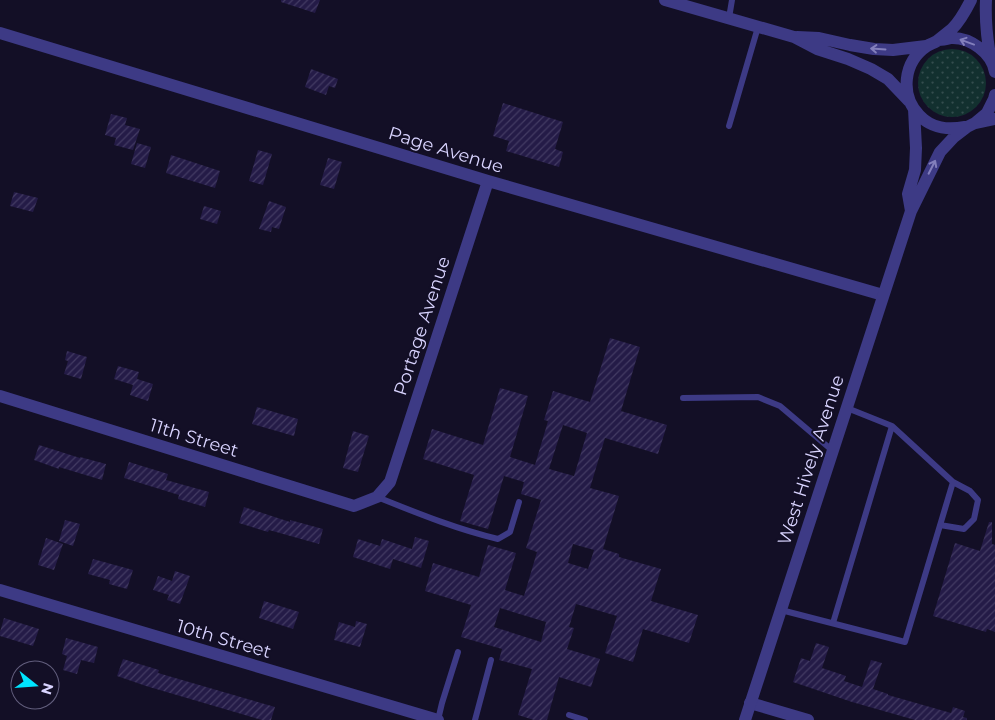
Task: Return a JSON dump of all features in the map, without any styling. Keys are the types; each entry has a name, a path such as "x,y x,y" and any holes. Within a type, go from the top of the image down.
{"street":[{"path":"666,0 794,37 819,38 850,46 893,50 952,38 967,41 981,49 994,67"},
{"path":"911,211 908,194 915,170 916,148 912,105 906,86 908,70 915,56 952,28 964,14 971,0"},
{"path":"986,0 986,35 994,67"},
{"name":"Page Avenue","path":"0,33 488,181 883,295"},
{"path":"794,37 817,50 848,59 888,79 924,120 938,127 953,130 995,119"},
{"path":"911,211 940,152 954,137 987,113 995,95"},
{"name":"Portage Avenue","path":"377,497 390,482 488,181"},
{"name":"West Hively Avenue","path":"745,720 911,211"},
{"name":"11th Street","path":"0,396 354,506 377,497"},
{"name":"10th Street","path":"0,590 438,720"},
{"path":"750,703 808,720"}],"lane":[{"path":"729,18 732,0"},
{"path":"729,126 758,27"},
{"path":"683,398 758,397 780,406 833,451"},
{"path":"846,408 892,426 953,482 970,491 978,500 974,520 964,529 940,525"},
{"path":"833,623 892,426"},
{"path":"781,610 905,642 953,482"},
{"path":"377,497 418,514 498,539 510,532 518,502"},
{"path":"438,720 458,652"},
{"path":"474,720 491,660"},
{"path":"569,714 585,720"}],"green space":[{"path":"952,49 965,52 976,59 983,70 986,83 983,96 976,107 965,114 952,117 939,114 928,107 921,96 918,83 921,70 928,59 939,52"}],"building":[{"path":"281,0 320,0 315,13 281,2"},
{"path":"311,69 338,79 335,88 329,86 326,95 305,87"},
{"path":"503,103 563,122 555,149 563,152 559,167 506,151 509,141 493,136"},
{"path":"111,114 127,118 125,125 140,129 133,150 114,145 116,138 105,135"},
{"path":"137,143 151,147 145,168 131,164"},
{"path":"258,150 272,154 263,185 249,181"},
{"path":"171,155 220,171 215,188 166,173"},
{"path":"328,158 342,162 334,189 320,185"},
{"path":"14,192 38,198 33,212 10,206"},
{"path":"269,201 286,207 279,229 272,227 271,232 259,229"},
{"path":"204,206 221,211 217,224 200,219"},
{"path":"610,338 640,347 621,411 667,425 658,454 605,438 590,488 619,496 603,549 619,554 619,557 661,569 651,601 698,615 689,643 643,629 633,662 605,653 617,616 576,604 569,627 574,628 567,649 600,659 591,687 559,677 547,720 534,720 518,715 532,669 499,660 502,649 461,637 471,605 425,591 433,563 479,577 488,545 516,553 505,590 524,596 537,552 526,548 541,500 521,494 524,482 504,476 488,529 460,521 474,475 423,459 432,429 483,445 500,388 528,396 510,457 535,465 548,421 544,420 553,391 590,402","holes":["563,425 587,433 574,476 549,469","573,544 594,550 588,569 568,563","500,608 546,622 541,642 494,627"]},
{"path":"67,351 87,357 81,379 64,374 68,361 65,360"},
{"path":"118,366 139,372 137,379 153,384 148,401 130,395 133,385 114,379"},
{"path":"257,407 298,419 294,436 252,424"},
{"path":"353,431 369,436 358,472 343,468"},
{"path":"39,445 106,464 102,480 59,467 59,469 34,460"},
{"path":"129,462 168,474 166,480 209,492 205,507 178,499 179,495 124,478"},
{"path":"244,507 290,522 290,520 323,529 319,544 239,523"},
{"path":"65,520 80,524 73,546 59,541"},
{"path":"989,522 992,522 992,544 995,545 995,632 987,629 986,632 933,616 955,543 980,551"},
{"path":"415,537 429,541 421,568 393,559 390,569 353,557 358,539 380,546 382,539 412,549"},
{"path":"46,538 63,544 54,570 38,565"},
{"path":"93,559 133,570 127,589 109,584 110,580 88,574"},
{"path":"175,571 190,576 180,604 167,600 169,595 153,590 158,576 172,581"},
{"path":"264,601 299,612 293,629 259,618"},
{"path":"4,618 39,629 33,646 0,636"},
{"path":"356,621 367,624 360,647 334,640 339,622 355,627"},
{"path":"66,638 98,647 94,663 81,660 77,674 63,670 67,656 62,654"},
{"path":"816,643 829,647 822,668 846,676 844,681 862,687 871,660 882,663 873,689 951,713 953,707 965,711 963,717 967,718 967,720 915,720 852,702 793,682 801,658 810,661"},
{"path":"123,659 159,670 158,673 275,707 271,720 262,720 117,676"}]}
